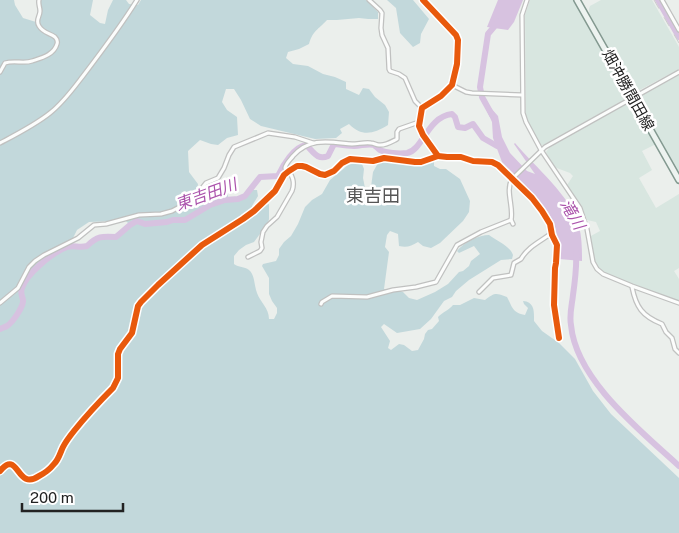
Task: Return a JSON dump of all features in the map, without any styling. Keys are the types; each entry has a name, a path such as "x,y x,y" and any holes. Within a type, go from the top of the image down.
{"main road":[{"name":"畑沖勝間田線","path":"578,0 679,180"}],"street":[{"path":"0,72 5,63 29,62 50,54 57,44 55,37 46,33 38,24 39,0"},
{"path":"0,143 23,132 51,113 109,42 137,0"},
{"path":"370,0 382,13 381,28 388,48 389,69 405,78 413,98 422,108"},
{"path":"423,0 458,37 457,64 452,85 441,96 422,108 419,122 424,137 438,156"},
{"path":"527,0 522,15 523,113 541,150 580,208 587,229 593,262 603,274 679,303"},
{"path":"662,0 679,30"},
{"path":"321,304 332,296 367,297 436,282 457,245 481,232 512,222 509,183 541,150 679,72"},
{"path":"452,85 472,93 522,95"},
{"path":"248,257 262,248 263,232 277,217 292,191 292,176 285,168 286,163 298,150 313,143 327,141 354,144 388,144 397,139 399,129 419,122"},
{"path":"0,304 18,288 29,267 35,261 78,238 94,225 106,224 139,215 161,214 172,211 187,203 206,183 218,178 234,147 268,133 295,137 313,143"},
{"path":"0,471 4,466 10,464 18,469 23,478 32,480 38,478 55,463 73,432 113,388 118,371 118,354 132,333 138,306 141,302 202,245 243,220 254,211 275,191 284,175 297,166 306,167 325,175 350,159 373,161 384,158 421,162 438,156 461,157 473,161 492,162 498,165 522,188 542,211 550,224 552,235 557,245 554,305 559,338"},
{"path":"479,292 493,278 511,275 515,261 521,260 523,255 533,246 552,235"},
{"path":"632,286 639,308 651,320 662,324 672,338 675,349 679,354"}],"shaded area":[{"path":"0,0 14,0 23,18 36,22 39,20 41,12 40,0 93,0 90,15 100,23 105,24 108,10 113,0 126,0 129,4 138,5 141,0 366,0 378,12 378,19 327,20 314,33 309,44 288,52 286,58 293,64 308,66 323,74 346,82 346,89 359,95 363,88 369,89 385,105 389,112 388,125 368,133 358,131 349,124 340,129 342,133 336,138 315,139 261,126 250,119 234,89 226,89 222,102 227,110 237,117 238,135 227,138 218,145 200,140 188,151 189,172 198,184 197,191 206,196 214,194 217,189 225,184 228,186 228,200 239,200 253,190 257,190 258,196 252,206 253,209 258,210 269,204 268,223 254,242 246,245 234,256 234,264 251,272 258,296 268,312 269,319 274,319 277,308 269,294 269,278 262,266 263,264 276,261 279,249 291,236 305,207 322,194 330,180 348,165 362,164 365,188 363,204 366,205 369,202 373,172 378,163 384,159 418,164 432,160 434,161 434,166 446,169 460,179 470,201 469,212 463,221 440,243 431,248 423,246 418,242 409,246 399,246 398,234 390,231 387,235 385,247 389,252 384,289 403,292 409,298 417,300 435,292 448,284 480,254 474,246 459,253 457,251 468,242 481,236 489,235 506,246 513,255 512,259 501,260 469,280 452,297 444,301 431,319 420,329 397,333 384,324 381,327 390,341 388,348 391,350 399,344 412,351 418,350 425,334 439,321 438,317 453,305 460,305 474,298 485,300 493,294 507,297 515,311 525,315 528,308 523,301 530,303 533,308 534,321 542,331 559,343 575,359 593,391 611,414 679,478 679,533 0,533","holes":["124,219 129,224 124,233 116,239 97,240 88,248 72,248 70,244 77,230 89,222"]},
{"path":"387,0 413,0 429,19 421,34 420,43 413,47 400,33 396,8"},
{"path":"530,0 574,0 629,97 543,145 541,145 528,124 526,116 525,15"},
{"path":"601,0 652,0 679,47 679,69 634,93 589,13 590,6"},
{"path":"679,75 679,173 637,98"},
{"path":"631,101 656,144 642,151 652,170 639,178 656,208 679,194 679,268 674,271 679,279 679,301 606,274 598,267 595,263 589,237 600,231 596,222 587,220 582,206 567,185 573,176 554,167 546,152 550,147"}],"water":[{"path":"498,0 523,0 514,22 508,30 487,27"},
{"path":"490,107 498,116 502,137 510,153 527,171 535,174 515,143 552,182 575,215 581,239 582,261 559,259 559,244 554,223 548,212 502,162 493,138 492,122 486,109"}],"waterway":[{"path":"658,0 679,37"},
{"name":"滝川","path":"492,115 482,97 480,87 488,34 498,22"},
{"name":"東吉田川","path":"0,329 7,326 20,310 23,303 21,290 29,276 41,264 61,250 69,246 87,246 100,237 116,237 137,221 145,224 185,220 210,205 245,196 260,177 278,176 289,157 302,146 306,145 316,155 321,157 328,156 335,144 354,146 372,144 386,152 407,153 413,151 437,121 444,116 452,114 458,127 465,128 473,124 483,138 497,146"},
{"name":"滝川","path":"576,252 576,274 570,321 576,345 585,365 597,385 629,421 679,466"}],"railway":[{"path":"654,0 679,43"}],"cycle path":[{"path":"423,0 456,35 458,40 457,64 452,85 441,96 422,108 419,126 438,156 461,157 473,161 492,162 498,165 532,198 542,211 550,224 552,235 557,245 554,305 559,338"},
{"path":"0,471 6,465 11,464 26,479 32,479 51,468 71,435 113,388 118,378 118,354 132,333 138,306 141,302 202,245 254,211 275,191 284,175 289,171 297,166 302,166 325,175 350,159 373,161 384,158 421,162 438,156"}],"district":[{"name":"東吉田","path":"373,196"}]}
